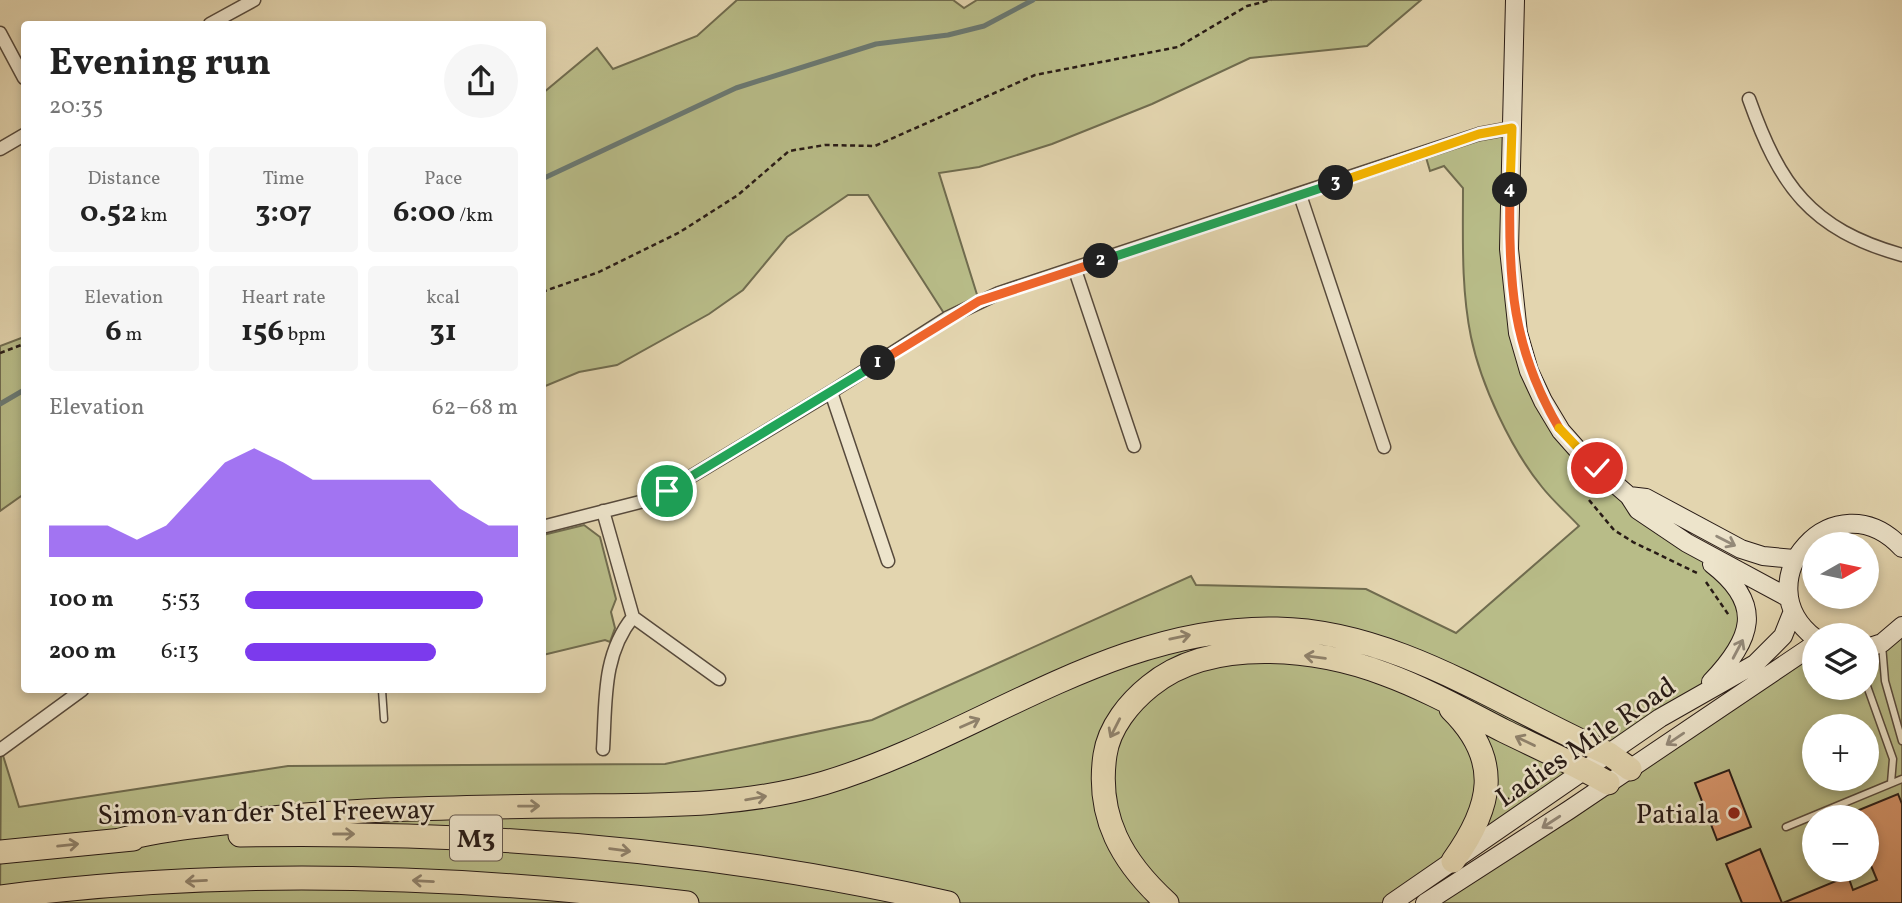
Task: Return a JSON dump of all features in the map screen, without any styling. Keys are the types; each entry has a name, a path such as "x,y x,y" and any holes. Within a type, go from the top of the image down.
{"highway":[{"path":"120,840 170,829 318,814 475,807 705,805 753,799 825,782 875,765 1151,644 1208,632 1246,629 1315,632 1380,646 1609,754 1630,769"},
{"path":"1167,903 1133,866 1116,837 1104,808 1101,777 1106,747 1118,720 1135,698 1158,680 1214,657 1284,653 1323,657 1374,670 1440,698 1608,783"},
{"path":"1440,698 1473,736 1487,776 1486,792 1477,821 1453,862"},
{"name":"Simon van der Stel Freeway","path":"0,852 197,835 372,834 585,846 733,863 948,903"},
{"name":"M3","path":"0,897 169,882 378,879 575,890 687,903"}],"main road":[{"path":"1515,0 1511,272 1518,333 1529,371 1561,431 1584,457 1629,496 1637,510 1791,605 1804,623"},
{"path":"1629,496 1646,498 1750,552 1794,559 1811,538 1834,526 1847,523 1873,527 1902,526"},
{"path":"1873,527 1902,548"},
{"path":"1687,543 1740,590 1746,629 1735,657 1694,700"},
{"name":"Ladies Mile Road","path":"1392,903 1660,718 1755,664 1772,650 1783,636 1791,605 1788,585 1794,559"},
{"path":"1879,643 1902,626"},
{"name":"Ladies Mile Road","path":"1425,903 1802,653"}],"street":[{"path":"216,21 254,0"},
{"path":"0,33 21,72"},
{"path":"1749,99 1773,160 1786,183 1805,204 1825,221 1852,237 1902,255"},
{"path":"546,526 644,501 667,491 947,318 979,301 1479,134 1512,128"},
{"path":"0,149 21,137"},
{"path":"1300,195 1384,447"},
{"path":"1075,270 1134,446"},
{"path":"831,392 888,561"},
{"path":"603,511 633,617 719,679"},
{"path":"603,749 610,658 620,633 633,617"},
{"path":"0,750 78,693"}],"lane":[{"path":"1879,660 1902,741"},
{"path":"382,693 384,719"},
{"path":"1872,700 1893,759 1891,783"},
{"path":"1786,827 1902,779"}],"path":[{"path":"546,291 599,272 680,232 738,195 789,151 825,145 875,146 1035,75 1178,47 1247,6 1271,0"},
{"path":"0,353 21,345"},
{"path":"1589,500 1614,530 1701,576 1733,622"},
{"path":"1499,804 1543,776"}],"green space":[{"path":"737,0 953,0 964,8 977,0 1421,0 1367,46 1250,58 1152,104 1052,144 979,167 939,173 979,301 947,318 868,195 848,195 787,237 743,290 709,314 617,365 579,372 546,386 546,90 597,48 613,69 697,36"},
{"path":"1512,128 1518,333 1561,431 1733,581 1746,629 1694,700 1392,903 0,903 1,749 19,807 288,766 665,764 872,720 1191,576 1196,585 1366,589 1456,633 1579,526 1530,472 1490,396 1476,356 1468,319 1463,263 1463,188 1444,166 1430,171 1425,154"},
{"path":"21,338 21,496 0,511 0,346"},
{"path":"584,525 600,537 616,599 611,612 615,628 610,642 605,640 546,654 546,534"},
{"path":"1902,626 1902,903 1425,903 1802,653 1802,700 1879,700 1879,640"}],"building":[{"path":"1729,770 1751,827 1717,840 1695,783"},
{"path":"1898,794 1902,804 1902,903 1783,903 1834,882 1850,882 1853,890 1879,882 1879,805 1871,805"},
{"path":"1760,849 1782,903 1742,903 1726,864"}],"waterway":[{"path":"546,177 736,88 876,44 948,35 984,26 1033,0"},
{"path":"0,404 21,392"}],"place":[{"name":"Patiala","path":"1734,813"}],"route":[{"path":"667,491 947,318 979,301 1479,134 1512,128 1509,249 1518,333 1529,371 1543,401 1561,431 1597,468"}]}
